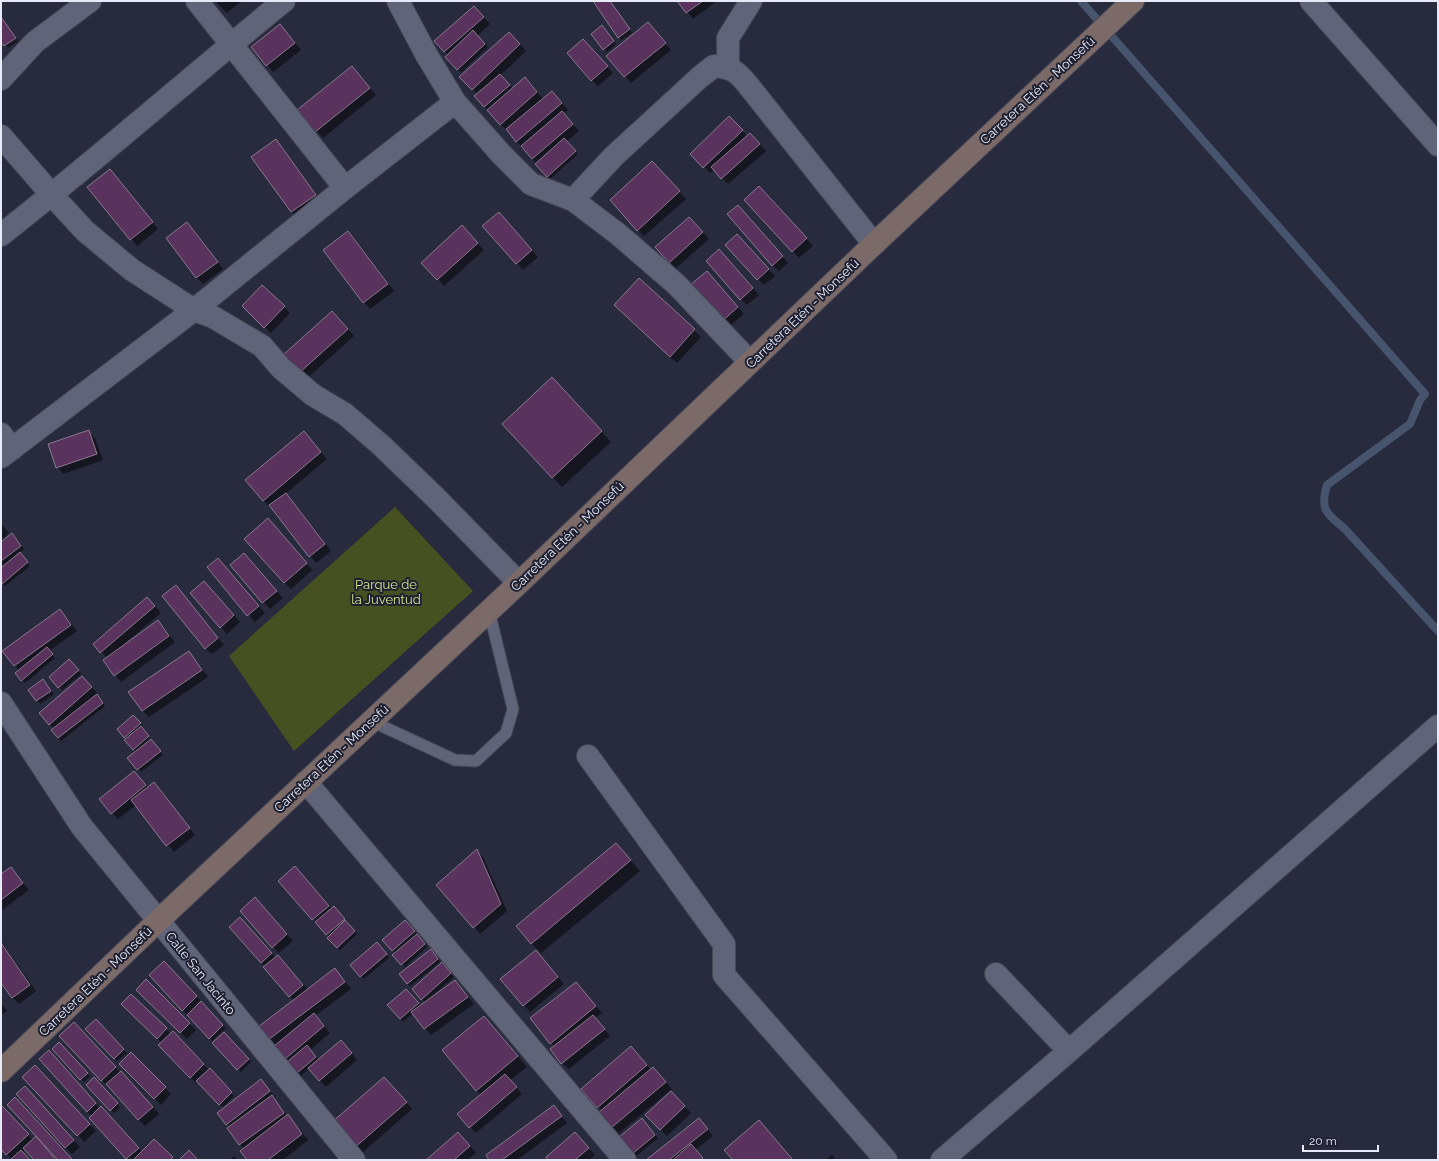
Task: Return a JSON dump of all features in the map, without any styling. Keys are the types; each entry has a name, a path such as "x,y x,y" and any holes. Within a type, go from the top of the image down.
{"main road":[{"name":"Carretera Etén - Monsefú","path":"1,1071 158,921 519,583 874,244 1133,1"}],"street":[{"path":"1,79 35,42 90,1"},
{"path":"197,1 345,188"},
{"path":"1,235 52,195 284,1"},
{"path":"398,1 426,54 455,102 502,155 531,184 573,200 618,234 677,285 750,362"},
{"path":"728,67 728,38 751,1"},
{"path":"1312,1 1438,146"},
{"path":"573,200 614,156 700,77 714,66 728,67 739,74 874,244"},
{"path":"5,447 194,310 345,188 455,102"},
{"path":"1,136 52,195 86,231 132,270 194,310 213,317 262,346 280,368 313,394 345,414 382,446 436,498 519,583"},
{"name":"Calle San Jacinto","path":"1,703 82,827 354,1160"},
{"path":"942,1160 1069,1051 1438,726"},
{"path":"588,756 724,944 724,975 886,1160"},
{"path":"306,782 625,1160"},
{"path":"996,974 1069,1051"}],"lane":[{"path":"371,721 456,760 476,761 490,749 506,734 513,709 489,611"}],"green space":[{"name":"Parque de la Juventud","path":"395,507 473,591 294,751 229,656"}],"building":[{"path":"593,1 610,1 630,29 618,38"},
{"path":"677,1 703,1 686,13"},
{"path":"474,6 484,17 444,52 434,41"},
{"path":"1,17 16,38 4,46 1,42"},
{"path":"648,22 666,43 624,77 606,56"},
{"path":"280,24 295,43 266,66 251,47"},
{"path":"602,25 614,41 603,50 591,34"},
{"path":"473,30 485,44 457,70 445,57"},
{"path":"509,32 520,44 472,90 459,77"},
{"path":"583,39 608,66 591,81 567,53"},
{"path":"352,66 370,88 315,132 297,110"},
{"path":"500,74 510,85 484,107 474,96"},
{"path":"525,77 537,92 500,125 487,110"},
{"path":"552,91 562,103 516,142 506,129"},
{"path":"562,111 573,124 532,159 521,146"},
{"path":"729,116 743,130 703,168 690,154"},
{"path":"750,133 760,144 721,179 711,167"},
{"path":"564,138 576,151 547,177 535,164"},
{"path":"276,139 316,195 291,212 251,157"},
{"path":"652,161 680,191 637,231 610,200"},
{"path":"110,169 153,222 130,240 87,187"},
{"path":"759,186 807,238 792,252 744,200"},
{"path":"738,205 783,256 772,266 727,214"},
{"path":"499,212 532,250 516,264 482,226"},
{"path":"689,217 703,232 669,263 655,247"},
{"path":"187,222 218,262 196,278 166,238"},
{"path":"462,225 478,243 437,280 421,263"},
{"path":"348,231 388,284 363,303 323,250"},
{"path":"737,234 769,269 757,280 725,245"},
{"path":"719,249 753,288 740,300 706,261"},
{"path":"707,271 738,307 720,323 689,286"},
{"path":"639,278 695,329 670,357 614,305"},
{"path":"262,285 285,306 264,328 242,306"},
{"path":"332,311 348,329 298,374 282,356"},
{"path":"552,377 602,431 552,478 502,424"},
{"path":"89,430 97,454 56,468 48,444"},
{"path":"304,431 321,452 263,501 245,480"},
{"path":"286,493 325,544 309,557 269,505"},
{"path":"268,518 307,563 284,583 244,539"},
{"path":"12,533 21,546 1,561 1,542"},
{"path":"20,552 28,562 2,584 1,568"},
{"path":"244,553 277,591 262,603 230,565"},
{"path":"218,558 259,606 247,616 207,567"},
{"path":"204,581 234,615 220,628 190,593"},
{"path":"176,585 218,638 205,649 162,596"},
{"path":"147,597 155,606 100,653 93,644"},
{"path":"60,609 71,625 14,666 2,651"},
{"path":"158,620 169,636 114,676 103,660"},
{"path":"47,647 53,654 21,681 15,673"},
{"path":"189,651 202,670 142,711 128,692"},
{"path":"69,659 79,670 58,688 49,677"},
{"path":"82,676 92,687 49,725 39,713"},
{"path":"43,679 51,691 36,701 28,690"},
{"path":"97,694 103,703 58,738 51,730"},
{"path":"133,715 141,723 124,738 117,729"},
{"path":"141,726 149,736 133,750 124,740"},
{"path":"151,739 161,751 137,770 127,758"},
{"path":"134,771 146,785 111,814 99,799"},
{"path":"154,782 190,828 166,846 131,800"},
{"path":"616,843 631,860 531,944 516,926"},
{"path":"477,849 501,904 473,928 436,885"},
{"path":"295,866 329,906 312,920 278,881"},
{"path":"11,867 23,883 1,900 1,874"},
{"path":"255,897 287,934 272,948 240,911"},
{"path":"334,906 345,919 326,935 315,922"},
{"path":"240,917 272,953 261,963 229,927"},
{"path":"345,920 355,931 337,948 327,938"},
{"path":"405,920 415,931 392,951 382,940"},
{"path":"417,934 425,944 401,965 392,955"},
{"path":"377,942 387,954 360,977 350,965"},
{"path":"1,943 30,985 12,998 1,983"},
{"path":"431,949 438,959 407,984 399,974"},
{"path":"536,950 558,977 523,1006 500,979"},
{"path":"278,955 303,985 289,997 263,967"},
{"path":"164,961 197,996 182,1011 149,975"},
{"path":"442,962 451,973 421,1000 412,989"},
{"path":"335,968 345,982 268,1040 258,1027"},
{"path":"146,979 190,1023 180,1033 136,990"},
{"path":"455,980 468,997 424,1029 411,1012"},
{"path":"576,982 596,1006 550,1044 530,1018"},
{"path":"406,989 419,1003 400,1019 387,1005"},
{"path":"131,994 167,1028 157,1039 121,1004"},
{"path":"201,1001 223,1025 209,1039 187,1015"},
{"path":"314,1013 324,1026 285,1059 274,1046"},
{"path":"593,1015 605,1029 561,1064 550,1049"},
{"path":"484,1016 518,1056 476,1091 442,1050"},
{"path":"96,1019 124,1049 114,1059 85,1029"},
{"path":"74,1022 116,1067 101,1081 59,1036"},
{"path":"173,1031 204,1064 190,1078 158,1045"},
{"path":"224,1032 249,1059 237,1070 212,1043"},
{"path":"341,1040 352,1053 319,1081 308,1068"},
{"path":"59,1042 88,1073 80,1080 52,1049"},
{"path":"307,1045 316,1057 297,1073 287,1062"},
{"path":"631,1046 647,1065 597,1108 581,1089"},
{"path":"49,1050 96,1103 87,1112 39,1059"},
{"path":"131,1052 166,1087 154,1099 119,1064"},
{"path":"35,1065 90,1124 77,1136 22,1077"},
{"path":"653,1067 666,1082 611,1128 598,1113"},
{"path":"210,1068 232,1092 219,1105 196,1081"},
{"path":"121,1071 153,1107 138,1120 106,1084"},
{"path":"505,1074 517,1087 469,1128 457,1114"},
{"path":"94,1077 118,1103 110,1111 86,1085"},
{"path":"384,1077 407,1102 353,1149 331,1123"},
{"path":"261,1079 270,1091 226,1125 217,1113"},
{"path":"25,1086 74,1140 65,1148 16,1094"},
{"path":"671,1091 685,1106 660,1130 645,1115"},
{"path":"272,1095 284,1113 239,1145 227,1128"},
{"path":"15,1097 72,1159 71,1160 58,1160 7,1105"},
{"path":"554,1105 562,1116 502,1160 489,1160 486,1155"},
{"path":"2,1106 29,1134 6,1155 1,1149"},
{"path":"101,1106 139,1148 126,1159 89,1118"},
{"path":"288,1114 302,1134 268,1160 247,1160 240,1151"},
{"path":"642,1118 655,1135 631,1155 617,1139"},
{"path":"699,1118 708,1129 669,1160 646,1160"},
{"path":"759,1120 793,1160 733,1160 724,1150"},
{"path":"458,1132 470,1146 454,1160 426,1160"},
{"path":"575,1132 589,1148 575,1160 548,1160 546,1157"},
{"path":"36,1136 56,1160 34,1160 23,1148"},
{"path":"154,1139 173,1157 170,1160 133,1160"},
{"path":"691,1144 703,1158 701,1160 673,1160"},
{"path":"21,1150 30,1160 11,1159"},
{"path":"189,1150 198,1160 179,1160"}],"waterway":[{"path":"1081,1 1425,394 1420,400 1410,424 1327,485 1324,505 1328,514 1344,528 1438,631"}]}
